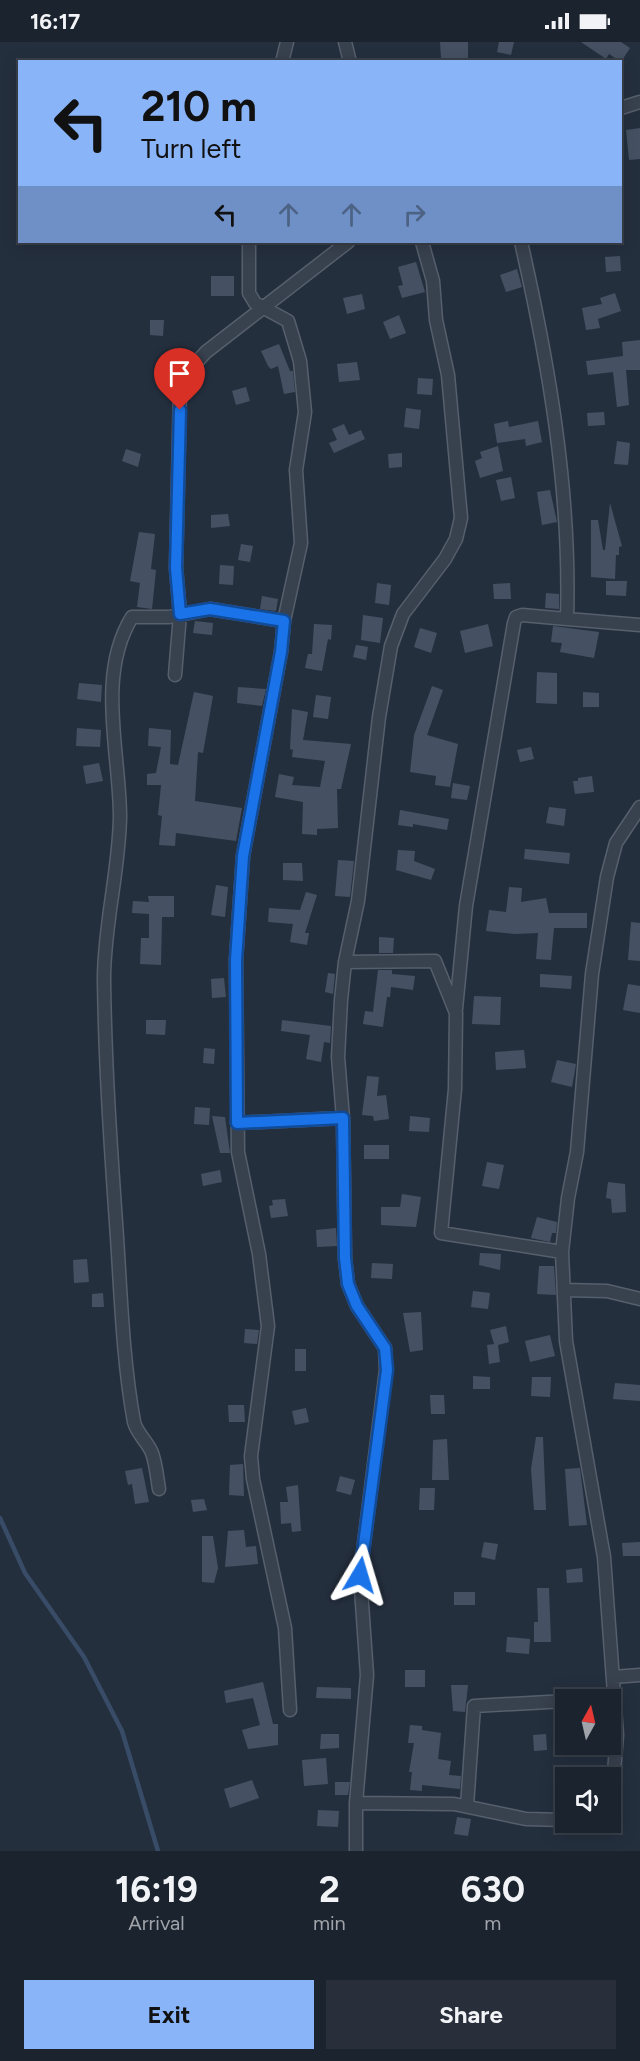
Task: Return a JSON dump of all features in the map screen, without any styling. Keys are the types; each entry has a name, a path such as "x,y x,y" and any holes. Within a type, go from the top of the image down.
{"street":[{"path":"282,60 287,42"},
{"path":"345,42 350,60"},
{"path":"622,108 640,102"},
{"path":"249,243 249,293 255,303 288,321 300,361 305,412 296,470 301,543 284,621 281,652 243,856 236,960 238,1152 259,1254 268,1326 251,1456 253,1479 285,1628 290,1710"},
{"path":"175,675 180,614 176,568 180,390 183,377 206,352 347,243"},
{"path":"356,1851 356,1803 367,1675 360,1575 387,1370 385,1348 357,1306 348,1284 345,1258 343,1118 338,1057 345,962 358,901 379,717 391,646 403,614 445,559 456,539 461,518 448,375 436,320 433,281 422,243"},
{"path":"521,243 542,339 555,427 569,558 567,619"},
{"path":"159,1488 152,1453 135,1426 124,1364 109,1126 104,977 108,924 117,871 120,816 113,719 115,662 125,629 132,617 180,614 210,609 284,621"},
{"path":"562,1252 441,1233 455,1089 456,1013 466,906 516,617 522,615 640,625"},
{"path":"613,1689 604,1557 566,1341 562,1252 568,1198 577,1152 591,984 607,877 616,843 640,807"},
{"path":"345,962 435,961 456,1013"},
{"path":"237,1123 343,1118"},
{"path":"564,1290 608,1290 640,1299"},
{"path":"613,1677 640,1675"},
{"path":"467,1806 474,1706 555,1702"},
{"path":"356,1803 467,1806 526,1819 555,1820"}],"building":[{"path":"440,42 468,42 468,58 441,58"},
{"path":"499,42 514,42 511,55 497,52"},
{"path":"581,42 621,42 630,48 622,60 609,54 606,59"},
{"path":"640,128 640,159 629,160 626,130"},
{"path":"620,256 621,271 606,272 605,257"},
{"path":"416,262 425,292 402,298 398,286 403,285 398,267"},
{"path":"517,269 522,287 506,292 500,275"},
{"path":"211,276 234,276 234,296 211,296"},
{"path":"615,293 621,311 598,319 600,328 586,330 582,308 602,304 600,298"},
{"path":"362,294 365,309 347,314 343,298"},
{"path":"399,315 406,333 390,339 383,322"},
{"path":"150,320 164,320 163,336 150,335"},
{"path":"640,340 640,370 626,370 629,405 617,407 613,372 588,375 586,361 623,356 622,342"},
{"path":"279,344 290,371 293,371 295,392 284,394 278,366 271,369 261,351"},
{"path":"357,362 360,380 339,382 337,364"},
{"path":"418,378 433,379 432,395 417,394"},
{"path":"246,387 250,401 236,405 232,391"},
{"path":"406,408 421,410 419,429 404,427"},
{"path":"604,412 605,425 588,426 587,413"},
{"path":"508,421 509,427 538,421 542,442 526,446 525,439 497,443 494,424"},
{"path":"344,424 349,435 361,430 365,439 334,453 329,443 337,440 332,429"},
{"path":"617,441 630,443 628,465 614,464"},
{"path":"498,446 503,471 480,478 475,461 482,458 480,452"},
{"path":"126,449 141,454 138,467 122,461"},
{"path":"402,453 402,467 389,468 388,454"},
{"path":"511,477 515,498 501,501 496,480"},
{"path":"550,490 557,522 542,525 537,492"},
{"path":"610,503 622,546 619,547 619,555 616,555 615,579 591,577 591,520 598,520 603,550 605,550"},
{"path":"228,514 230,526 211,528 211,515"},
{"path":"139,532 155,534 151,569 156,570 152,609 137,607 140,583 130,581"},
{"path":"241,544 253,546 250,562 238,560"},
{"path":"220,565 234,566 233,585 219,584"},
{"path":"606,581 627,581 626,596 606,595"},
{"path":"377,583 391,585 389,605 375,603"},
{"path":"510,583 511,599 494,599 493,584"},
{"path":"546,593 559,594 559,609 545,608"},
{"path":"262,596 278,599 276,611 260,609"},
{"path":"363,615 383,618 380,643 361,640"},
{"path":"195,621 213,623 212,635 193,633"},
{"path":"314,624 332,625 331,640 328,639 322,671 305,668 308,654 312,654"},
{"path":"488,624 493,646 465,653 460,631"},
{"path":"553,626 599,632 594,658 560,652 562,643 551,642"},
{"path":"420,628 437,633 431,653 414,647"},
{"path":"356,645 368,647 366,660 353,657"},
{"path":"537,672 557,673 557,704 536,703"},
{"path":"79,683 102,685 101,702 77,699"},
{"path":"432,686 443,690 427,735 458,744 450,787 435,785 436,776 410,772 414,735"},
{"path":"238,687 266,689 262,706 237,703"},
{"path":"194,692 213,696 203,753 198,752 195,801 242,808 236,841 176,833 175,846 159,845 162,816 158,815 161,785 147,785 147,774 156,773 161,747 148,746 149,728 171,730 170,764 178,765"},
{"path":"583,692 599,693 599,707 583,707"},
{"path":"316,695 331,697 328,719 313,717"},
{"path":"292,709 308,712 303,740 351,744 341,789 337,789 338,828 317,829 317,835 302,834 303,802 275,797 279,774 294,777 292,785 320,787 325,761 292,757 293,750 290,749"},
{"path":"77,728 101,730 100,747 76,746"},
{"path":"531,747 534,759 520,762 517,750"},
{"path":"99,763 103,781 86,784 83,766"},
{"path":"592,776 594,792 575,794 573,781"},
{"path":"453,783 470,786 467,800 451,798"},
{"path":"549,807 566,809 564,826 546,823"},
{"path":"400,810 449,819 447,830 413,824 413,827 398,825"},
{"path":"525,849 570,853 569,864 524,859"},
{"path":"398,850 415,851 414,861 435,869 431,880 396,870"},
{"path":"338,860 354,861 350,897 335,896"},
{"path":"283,863 302,863 303,881 283,880"},
{"path":"216,885 228,887 225,917 211,915"},
{"path":"509,887 522,888 521,902 546,898 549,913 587,913 587,928 554,928 551,960 536,959 538,933 514,934 486,931 489,910 506,912"},
{"path":"306,892 317,895 305,933 309,933 307,945 290,942 293,924 268,922 269,908 300,910"},
{"path":"148,896 174,896 174,917 162,917 161,965 140,964 141,938 149,938 149,914 132,913 133,901 149,902"},
{"path":"631,922 640,923 640,961 628,960"},
{"path":"379,937 394,938 393,953 379,953"},
{"path":"378,970 392,970 392,974 415,976 413,990 391,987 390,997 387,997 383,1027 363,1024 365,1011 373,1012"},
{"path":"328,973 335,974 333,994 325,992"},
{"path":"540,974 572,976 571,989 540,987"},
{"path":"224,978 226,997 212,998 211,979"},
{"path":"628,984 640,986 640,1013 623,1010"},
{"path":"474,996 501,997 500,1025 472,1024"},
{"path":"146,1020 166,1020 165,1035 146,1034"},
{"path":"282,1020 331,1026 330,1043 324,1042 321,1062 306,1059 310,1035 281,1031"},
{"path":"204,1048 215,1049 214,1064 203,1063"},
{"path":"524,1050 526,1068 496,1070 495,1052"},
{"path":"557,1060 576,1064 572,1087 551,1082"},
{"path":"367,1076 379,1077 377,1096 386,1095 389,1119 374,1121 373,1116 362,1115"},
{"path":"195,1107 210,1108 209,1125 194,1124"},
{"path":"212,1116 225,1117 230,1153 220,1153"},
{"path":"410,1116 430,1118 429,1132 409,1131"},
{"path":"364,1145 389,1145 389,1159 364,1159"},
{"path":"487,1162 504,1165 499,1189 482,1186"},
{"path":"220,1170 222,1182 203,1186 201,1174"},
{"path":"608,1182 625,1184 626,1212 612,1213 611,1199 606,1198"},
{"path":"402,1194 421,1197 416,1227 381,1225 381,1207 400,1207"},
{"path":"285,1199 288,1216 271,1218 269,1206 273,1205 272,1200"},
{"path":"537,1217 557,1222 556,1233 552,1233 550,1242 531,1238"},
{"path":"336,1228 337,1246 317,1247 316,1230"},
{"path":"480,1253 501,1254 500,1270 479,1265"},
{"path":"87,1259 89,1282 74,1283 73,1260"},
{"path":"372,1263 393,1264 392,1279 371,1278"},
{"path":"539,1266 554,1266 556,1295 537,1294"},
{"path":"473,1291 490,1293 488,1309 471,1307"},
{"path":"103,1293 104,1307 92,1307 92,1294"},
{"path":"421,1312 423,1350 410,1352 403,1313"},
{"path":"506,1326 509,1342 498,1345 500,1362 489,1364 487,1345 494,1344 490,1330"},
{"path":"245,1329 259,1330 257,1344 244,1343"},
{"path":"550,1335 555,1356 530,1362 525,1341"},
{"path":"295,1349 306,1349 306,1371 295,1371"},
{"path":"473,1376 490,1377 490,1389 473,1389"},
{"path":"532,1377 551,1377 550,1397 531,1396"},
{"path":"615,1383 640,1385 640,1401 613,1399"},
{"path":"430,1395 444,1395 445,1414 431,1414"},
{"path":"228,1405 244,1405 245,1422 229,1422"},
{"path":"306,1408 309,1422 295,1425 292,1411"},
{"path":"536,1437 543,1437 546,1510 534,1510 531,1469"},
{"path":"447,1439 449,1480 432,1480 433,1440"},
{"path":"243,1464 244,1496 229,1495 230,1465"},
{"path":"142,1468 149,1502 135,1504 132,1484 128,1485 125,1471"},
{"path":"580,1468 587,1525 569,1526 565,1469"},
{"path":"340,1476 355,1480 351,1495 336,1491"},
{"path":"298,1485 301,1531 292,1532 291,1523 281,1524 280,1502 288,1502 286,1487"},
{"path":"420,1488 435,1488 434,1510 419,1510"},
{"path":"204,1499 207,1510 193,1512 191,1500"},
{"path":"244,1530 246,1547 256,1546 258,1564 225,1567 228,1531"},
{"path":"202,1536 213,1536 218,1568 214,1583 202,1582"},
{"path":"484,1542 498,1544 495,1560 481,1557"},
{"path":"640,1542 640,1556 623,1556 622,1543"},
{"path":"582,1568 583,1582 567,1583 566,1570"},
{"path":"537,1588 549,1588 551,1642 534,1642 534,1622 538,1622"},
{"path":"454,1592 475,1592 475,1605 454,1605"},
{"path":"507,1637 530,1639 529,1654 506,1652"},
{"path":"405,1670 425,1670 425,1687 405,1687"},
{"path":"263,1682 273,1724 278,1724 278,1745 248,1749 242,1730 260,1725 253,1698 226,1703 224,1691"},
{"path":"451,1685 468,1685 465,1712 453,1711"},
{"path":"317,1687 351,1688 351,1699 316,1698"},
{"path":"410,1725 422,1726 422,1730 441,1733 438,1759 451,1761 449,1775 461,1776 460,1789 422,1785 422,1791 410,1790 412,1772 409,1772 414,1743 408,1743"},
{"path":"321,1734 339,1734 339,1748 320,1749"},
{"path":"546,1734 547,1750 534,1751 533,1735"},
{"path":"326,1758 328,1784 304,1786 302,1760"},
{"path":"252,1780 259,1798 230,1808 224,1789"},
{"path":"335,1782 350,1782 348,1795 335,1795"},
{"path":"318,1810 339,1811 338,1827 317,1826"},
{"path":"457,1817 471,1819 468,1836 454,1834"}],"waterway":[{"path":"0,1518 25,1573 84,1657 122,1731 158,1851"}],"route":[{"path":"180,410 176,568 180,614 210,609 284,621 281,652 256,776 243,856 236,960 237,1123 343,1118 345,1258 348,1284 357,1306 372,1325 385,1348 387,1370 360,1575"}]}
